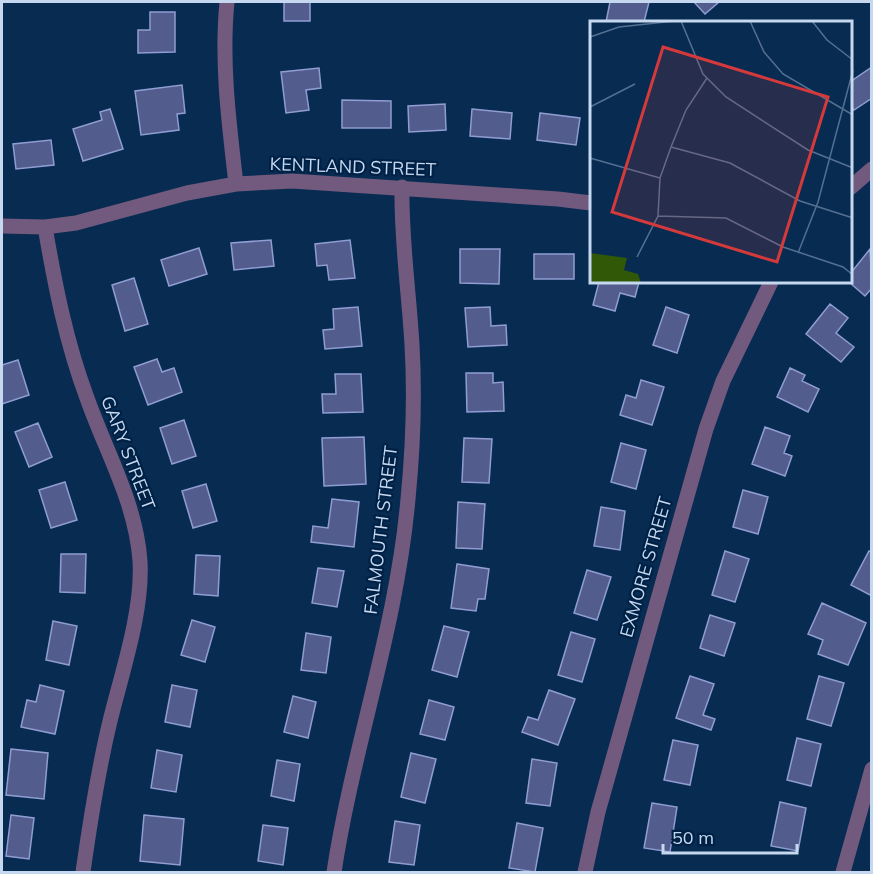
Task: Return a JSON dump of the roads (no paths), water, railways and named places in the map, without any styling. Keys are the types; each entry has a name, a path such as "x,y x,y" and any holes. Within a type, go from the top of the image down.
{"street":[{"path":"227,2 225,49 228,110 236,184"},
{"path":"852,186 872,169"},
{"name":"KENTLAND STREET","path":"2,226 45,227 76,223 187,193 236,184 313,181 590,203"},
{"name":"FALMOUTH STREET","path":"334,873 355,762 389,627 401,560 408,500 413,424 412,349 402,221 402,187"},
{"name":"GARY STREET","path":"45,227 66,336 86,398 130,507 137,534 140,562 137,609 104,749 83,873"},
{"name":"EXMORE STREET","path":"585,873 598,812 706,429 723,381 770,284"},
{"path":"843,873 872,769"}]}
